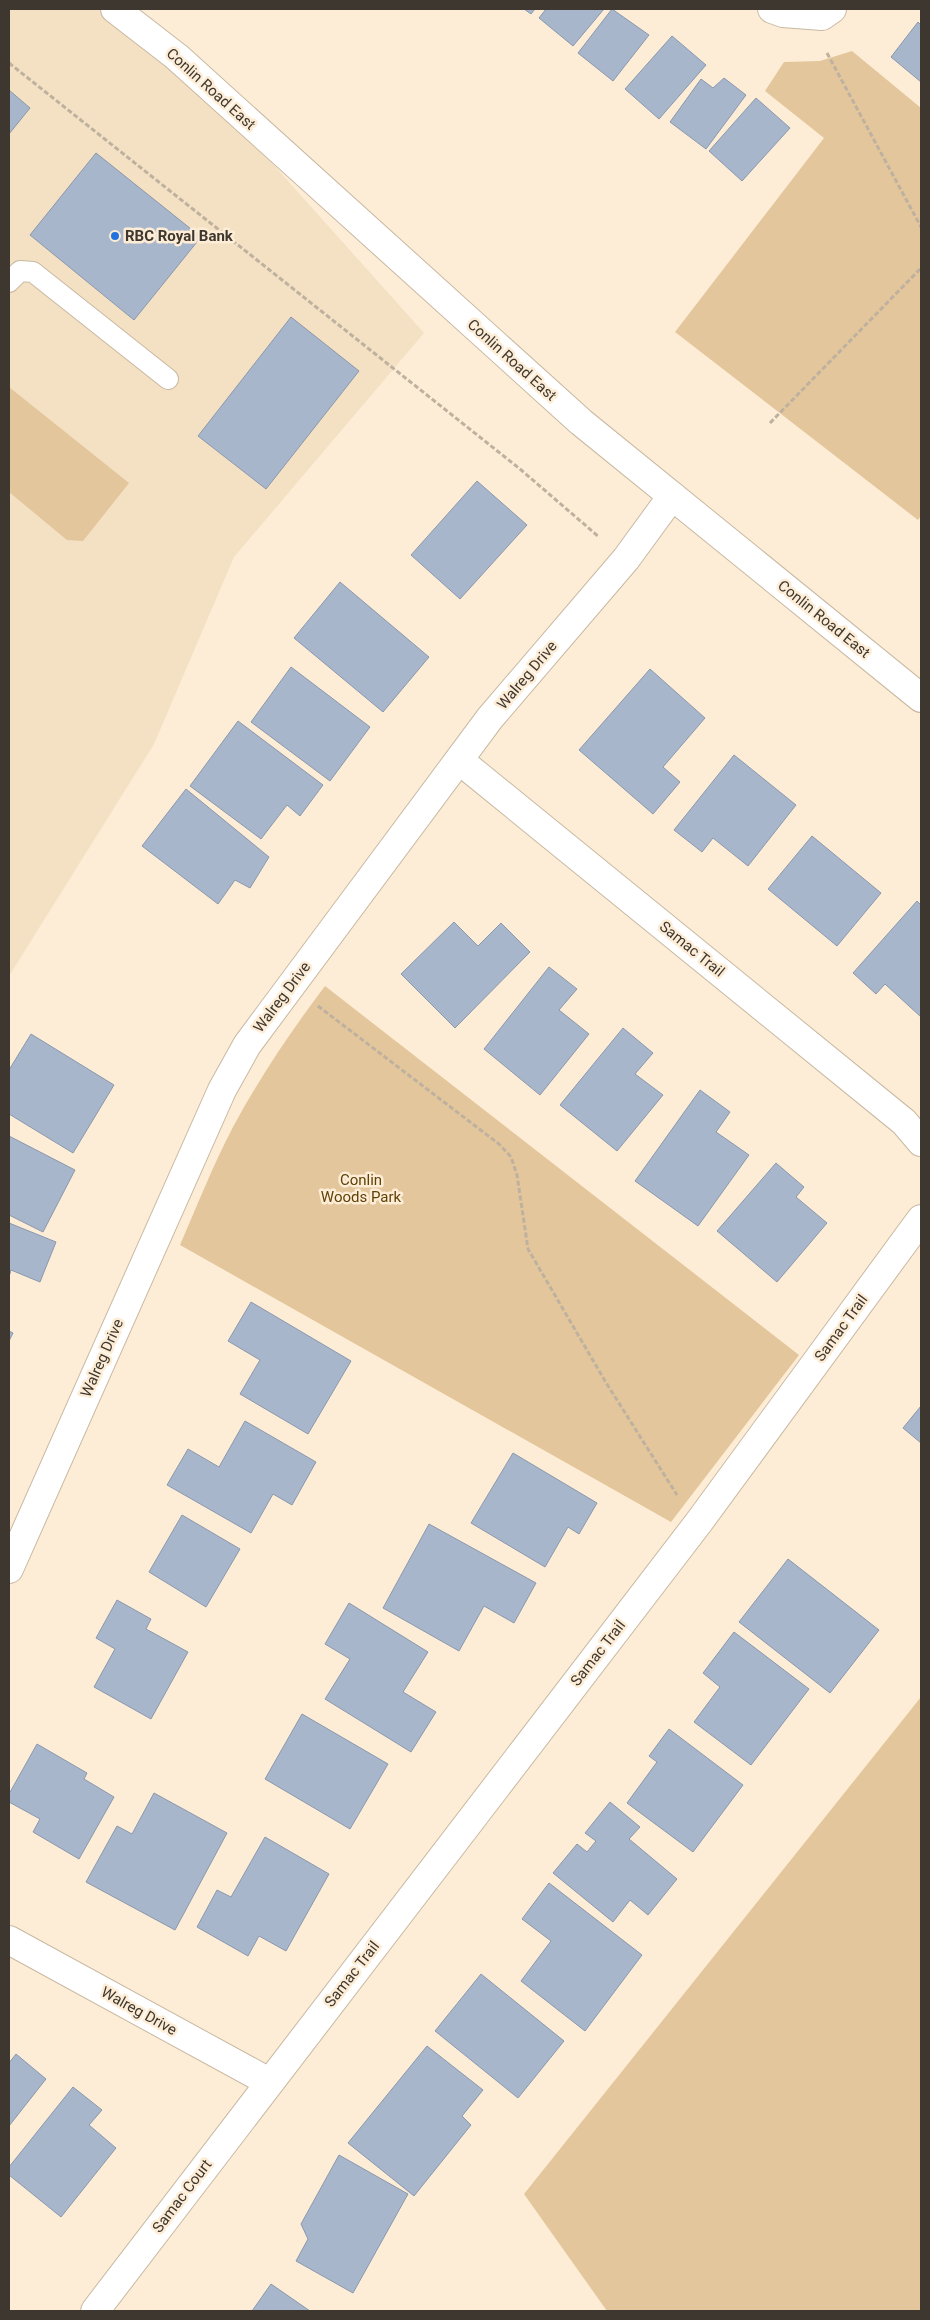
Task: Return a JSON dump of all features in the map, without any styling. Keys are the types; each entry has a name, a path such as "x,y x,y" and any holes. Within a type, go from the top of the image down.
{"street":[{"name":"Conlin Road East","path":"115,9 178,57 581,422 921,698"},
{"path":"772,9 783,13 822,16 832,9"},
{"name":"Walreg Drive","path":"9,1569 222,1090 247,1045 490,718 626,559 672,496"},
{"name":"Samac Trail","path":"459,760 904,1122 921,1142"},
{"name":"Samac Trail","path":"269,2082 699,1522 921,1219"},
{"name":"Walreg Drive","path":"9,1940 269,2082"},
{"name":"Samac Court","path":"95,2311 269,2082"}],"lane":[{"path":"9,282 20,271 33,272 168,379"}],"path":[{"path":"827,53 921,227"},
{"path":"9,63 520,469 603,540"},
{"path":"770,423 921,268"},
{"path":"314,1003 500,1144 511,1157 517,1175 528,1248 604,1381 682,1503 699,1522"}],"shaded area":[{"path":"9,9 115,9 177,57 424,333 234,557 154,744 9,976"}],"green space":[{"path":"852,51 921,108 921,516 918,520 675,332 824,138 765,91 784,62 820,61"},
{"path":"9,387 129,483 83,541 67,540 9,492"},
{"name":"Conlin Woods Park","path":"325,986 799,1355 671,1522 180,1245 205,1186 243,1108 276,1055"},
{"path":"921,1697 921,2311 607,2311 524,2194"}],"building":[{"path":"524,9 535,9 531,14"},
{"path":"546,9 604,9 573,46 539,18"},
{"path":"612,9 649,35 613,81 578,53"},
{"path":"918,22 921,25 921,82 891,57"},
{"path":"672,36 706,65 659,119 625,89"},
{"path":"724,78 746,95 706,149 670,122 701,79 713,88"},
{"path":"9,90 30,108 9,134"},
{"path":"756,98 790,128 742,181 709,151"},
{"name":"RBC Royal Bank","path":"96,153 201,237 134,320 30,235"},
{"path":"291,317 359,371 266,489 198,436"},
{"path":"477,481 527,525 460,599 411,555"},
{"path":"340,582 429,657 383,712 294,638"},
{"path":"291,667 370,727 330,781 251,722"},
{"path":"650,669 705,718 663,767 680,782 653,814 579,750"},
{"path":"238,721 323,785 300,816 287,805 261,839 190,786"},
{"path":"734,755 796,805 748,866 713,838 702,852 674,830"},
{"path":"186,789 269,857 250,888 235,880 218,904 142,846"},
{"path":"812,836 881,893 837,946 768,889"},
{"path":"917,901 921,905 921,1017 885,984 876,994 853,973"},
{"path":"454,922 478,946 501,923 530,952 455,1028 401,974"},
{"path":"549,967 577,989 559,1010 589,1034 540,1095 484,1049"},
{"path":"623,1028 653,1053 635,1074 663,1095 617,1151 560,1105"},
{"path":"31,1034 114,1085 73,1153 9,1114 9,1070"},
{"path":"700,1090 730,1112 716,1132 749,1155 698,1226 635,1181"},
{"path":"9,1136 75,1170 43,1232 9,1215"},
{"path":"776,1163 804,1187 796,1197 827,1223 777,1282 717,1231"},
{"path":"9,1223 56,1242 40,1282 11,1270 9,1277"},
{"path":"251,1302 351,1361 308,1434 240,1394 260,1360 228,1341"},
{"path":"9,1331 13,1333 9,1341"},
{"path":"921,1406 921,1443 903,1428"},
{"path":"245,1421 316,1462 292,1505 273,1494 251,1533 167,1485 188,1449 219,1467"},
{"path":"513,1453 597,1503 579,1534 568,1527 545,1567 471,1523"},
{"path":"182,1515 240,1549 206,1607 149,1572"},
{"path":"429,1524 536,1583 514,1623 484,1606 459,1651 383,1608"},
{"path":"788,1559 879,1630 830,1693 739,1622"},
{"path":"117,1600 151,1619 146,1629 188,1652 151,1719 94,1687 115,1649 96,1638"},
{"path":"349,1603 428,1652 403,1692 436,1712 411,1752 325,1699 350,1659 325,1644"},
{"path":"734,1632 809,1689 751,1765 694,1722 720,1687 703,1673"},
{"path":"302,1714 388,1764 350,1829 265,1779"},
{"path":"669,1729 743,1785 693,1852 627,1803 657,1762 649,1756"},
{"path":"37,1744 87,1773 84,1779 114,1797 79,1859 33,1832 40,1819 9,1802 9,1794"},
{"path":"154,1793 227,1833 175,1930 86,1882 117,1826 132,1834"},
{"path":"610,1802 640,1827 629,1839 677,1879 648,1915 630,1900 613,1922 553,1873 577,1844 587,1852 596,1841 585,1833"},
{"path":"265,1837 329,1874 286,1951 259,1936 248,1956 197,1927 217,1890 231,1897"},
{"path":"549,1883 642,1955 585,2031 521,1981 551,1941 522,1919"},
{"path":"481,1974 564,2041 518,2098 435,2031"},
{"path":"427,2046 483,2090 462,2116 471,2125 414,2196 348,2143"},
{"path":"16,2054 46,2079 9,2126 9,2063"},
{"path":"73,2087 102,2110 89,2125 116,2148 61,2217 9,2175 9,2167"},
{"path":"339,2155 408,2194 353,2293 296,2261 308,2239 301,2224"},
{"path":"271,2284 310,2311 252,2311"}],"place":[{"name":"RBC Royal Bank","path":"115,236"}]}
